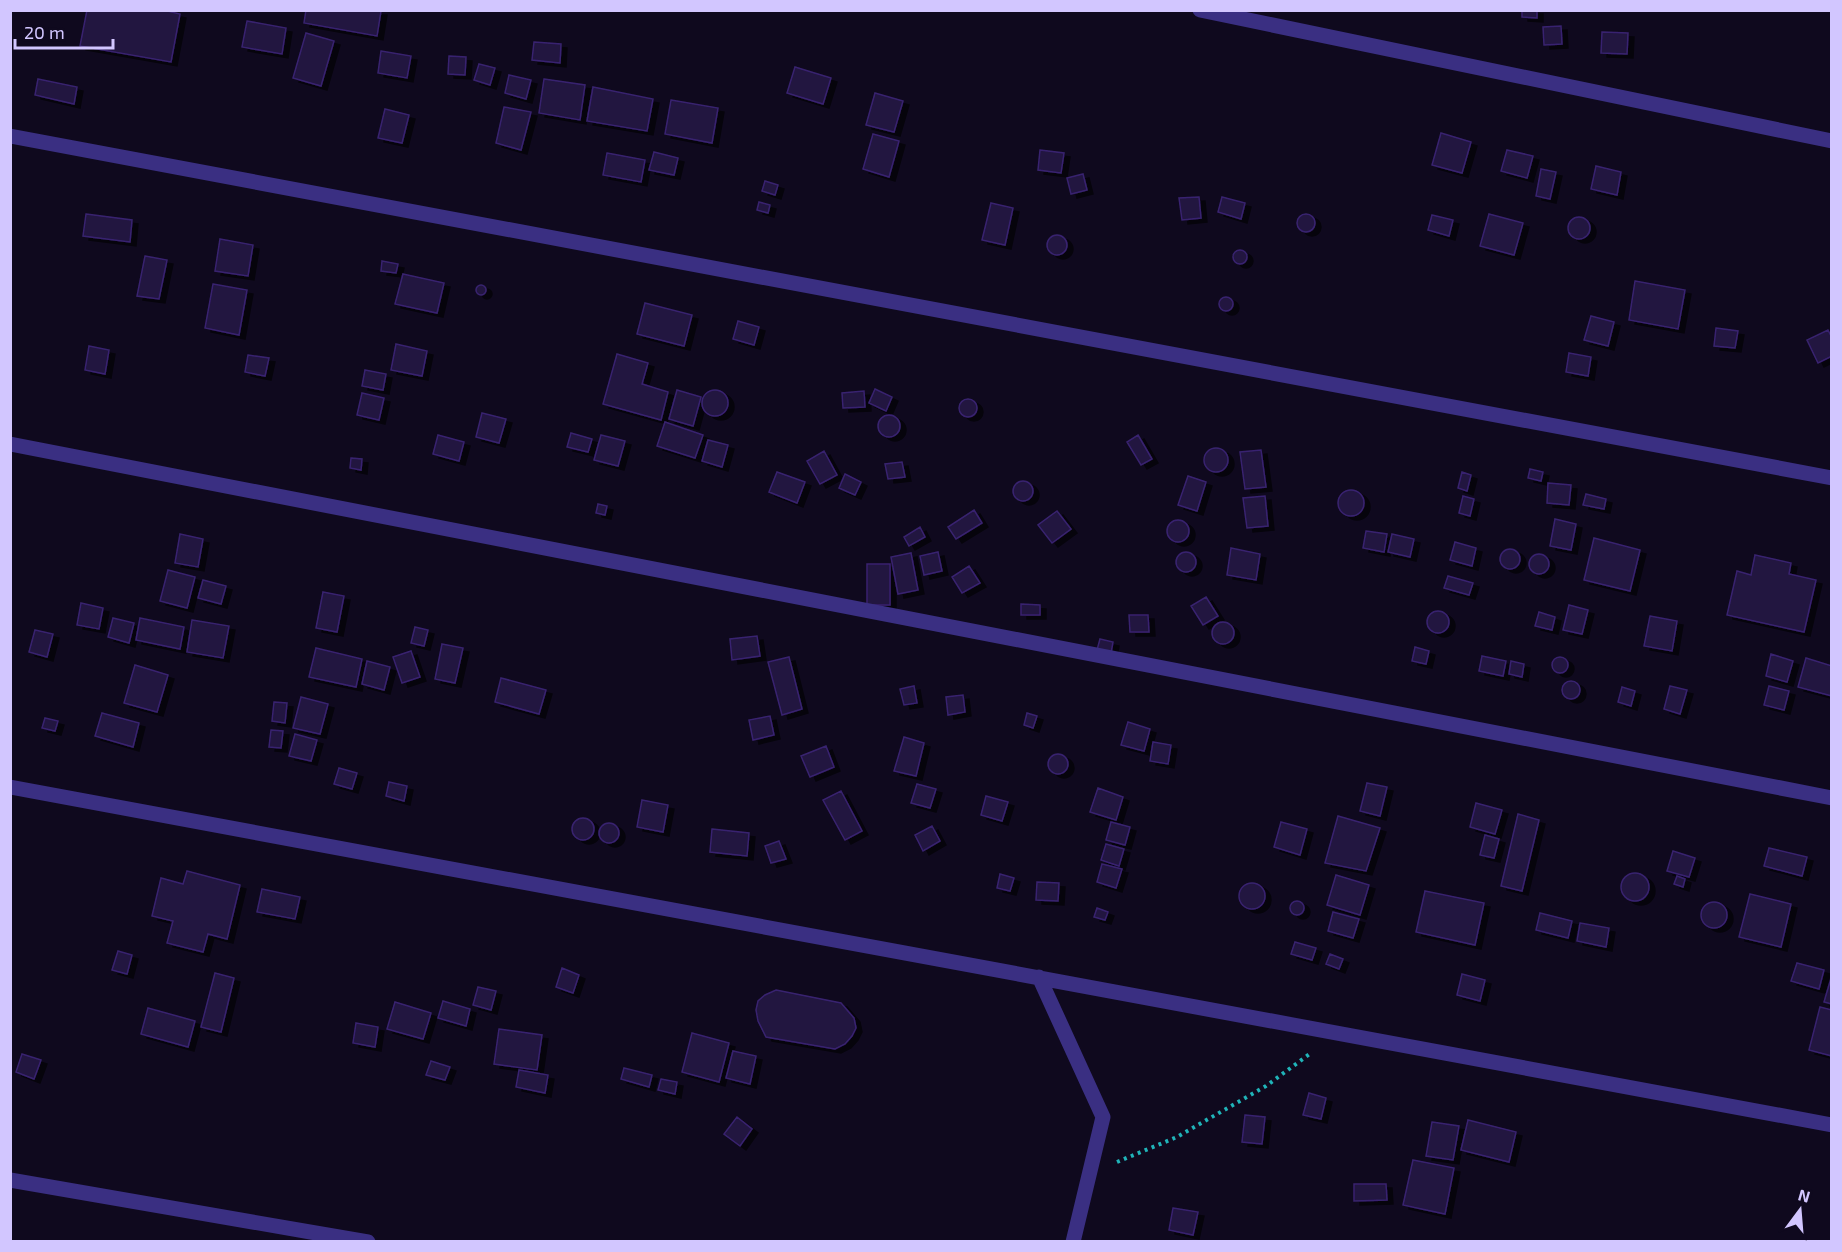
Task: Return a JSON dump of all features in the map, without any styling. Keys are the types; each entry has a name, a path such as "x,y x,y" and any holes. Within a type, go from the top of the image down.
{"street":[{"path":"1200,10 1832,141"},
{"path":"10,136 1832,478"},
{"path":"10,444 1832,798"},
{"path":"10,787 1832,1125"},
{"path":"1039,977 1103,1117 1072,1242"},
{"path":"10,1180 368,1242"}],"path":[{"path":"1089,1174 1177,1137 1266,1086 1340,1033"}],"building":[{"path":"87,10 163,10 180,14 171,62 80,46"},
{"path":"306,10 381,11 377,36 304,23"},
{"path":"1522,10 1537,10 1537,18 1522,17"},
{"path":"247,21 286,28 282,54 242,47"},
{"path":"1561,26 1562,44 1544,45 1543,27"},
{"path":"1602,32 1628,33 1627,54 1601,53"},
{"path":"306,33 334,41 321,86 293,78"},
{"path":"534,42 561,44 560,63 532,60"},
{"path":"381,51 411,56 407,78 378,73"},
{"path":"449,56 466,57 465,75 448,74"},
{"path":"479,64 495,68 490,85 474,80"},
{"path":"795,67 831,78 823,104 787,93"},
{"path":"509,75 531,80 526,99 505,93"},
{"path":"38,79 77,87 74,104 35,95"},
{"path":"544,79 585,85 580,120 539,113"},
{"path":"593,87 653,99 647,131 587,121"},
{"path":"875,93 903,101 894,132 866,125"},
{"path":"671,100 718,108 712,143 665,134"},
{"path":"504,107 531,112 521,150 496,143"},
{"path":"385,109 409,115 402,143 378,138"},
{"path":"1441,133 1471,142 1462,173 1432,165"},
{"path":"873,134 899,141 889,177 863,169"},
{"path":"1040,150 1064,153 1061,173 1038,170"},
{"path":"1507,150 1533,156 1527,178 1501,171"},
{"path":"654,152 678,158 674,175 649,170"},
{"path":"607,153 645,160 641,182 603,175"},
{"path":"1596,166 1621,172 1617,195 1591,189"},
{"path":"1541,169 1556,172 1550,199 1536,196"},
{"path":"1083,174 1087,190 1071,194 1067,178"},
{"path":"765,181 778,185 775,195 762,191"},
{"path":"1199,197 1201,218 1182,220 1179,198"},
{"path":"1222,197 1245,203 1241,219 1218,212"},
{"path":"759,202 770,205 768,213 757,210"},
{"path":"991,203 1013,208 1005,245 982,240"},
{"path":"86,214 132,220 130,242 83,236"},
{"path":"1302,214 1310,214 1315,219 1313,230 1302,232 1297,227 1297,219"},
{"path":"1489,214 1523,223 1514,255 1480,246"},
{"path":"1432,215 1453,220 1449,236 1428,230"},
{"path":"1579,217 1587,220 1590,228 1587,236 1579,239 1571,236 1568,228 1571,220"},
{"path":"1057,235 1064,238 1067,245 1064,252 1057,255 1050,252 1047,245 1050,238"},
{"path":"220,239 253,245 248,276 215,271"},
{"path":"1237,250 1243,250 1247,257 1243,264 1237,264 1233,260 1233,254"},
{"path":"145,256 167,260 159,299 137,296"},
{"path":"382,261 398,264 396,273 381,271"},
{"path":"403,274 444,283 437,313 395,304"},
{"path":"1635,281 1685,290 1678,329 1629,320"},
{"path":"213,284 247,290 239,335 205,328"},
{"path":"481,285 485,286 485,294 481,295 477,294 476,290 477,286"},
{"path":"1226,297 1231,299 1233,304 1231,309 1226,311 1221,309 1219,304 1221,299"},
{"path":"645,303 692,315 684,346 637,334"},
{"path":"1591,316 1614,322 1608,346 1584,340"},
{"path":"738,321 759,327 754,345 733,339"},
{"path":"1716,328 1738,331 1735,348 1714,346"},
{"path":"1828,330 1832,338 1832,356 1818,363 1807,340"},
{"path":"396,344 427,351 422,376 391,370"},
{"path":"89,346 109,350 105,374 85,370"},
{"path":"1569,353 1591,357 1588,376 1566,372"},
{"path":"617,354 648,363 642,384 668,392 661,420 603,404"},
{"path":"248,355 269,358 265,376 245,372"},
{"path":"365,370 386,374 383,390 362,386"},
{"path":"875,389 892,397 886,411 869,403"},
{"path":"677,390 701,397 693,426 669,419"},
{"path":"715,390 724,394 728,403 724,412 715,416 706,412 702,403 706,394"},
{"path":"864,391 865,407 843,408 842,393"},
{"path":"362,393 384,398 379,420 357,415"},
{"path":"968,399 974,402 977,408 974,414 968,417 962,414 959,408 962,402"},
{"path":"482,413 506,419 499,443 476,437"},
{"path":"889,415 897,418 900,426 897,434 889,437 881,434 878,426 881,418"},
{"path":"665,422 703,435 695,458 657,446"},
{"path":"571,433 592,439 588,452 567,447"},
{"path":"438,435 464,442 459,461 433,454"},
{"path":"601,435 625,441 618,466 594,460"},
{"path":"1138,435 1152,459 1141,465 1127,442"},
{"path":"708,440 728,445 722,467 702,461"},
{"path":"1216,448 1224,452 1228,460 1224,468 1216,472 1208,468 1204,460 1208,452"},
{"path":"1261,450 1266,487 1245,489 1240,452"},
{"path":"824,451 837,475 820,484 807,461"},
{"path":"351,458 362,459 361,470 350,468"},
{"path":"902,462 905,477 888,479 885,464"},
{"path":"1530,469 1543,472 1541,481 1528,478"},
{"path":"777,472 805,482 797,503 769,492"},
{"path":"1462,472 1471,475 1467,491 1458,488"},
{"path":"845,474 861,482 855,495 839,488"},
{"path":"1188,476 1206,482 1197,511 1178,505"},
{"path":"1023,481 1030,484 1033,491 1030,498 1023,501 1016,498 1013,491 1016,484"},
{"path":"1548,483 1571,485 1569,505 1547,503"},
{"path":"1351,490 1360,494 1364,503 1360,512 1351,516 1342,512 1338,503 1342,494"},
{"path":"1586,494 1606,499 1604,509 1583,505"},
{"path":"1265,496 1268,526 1247,528 1243,498"},
{"path":"1463,496 1474,499 1470,516 1459,513"},
{"path":"598,504 607,506 605,515 596,513"},
{"path":"974,510 982,523 956,539 948,527"},
{"path":"1057,511 1071,529 1052,543 1038,525"},
{"path":"1555,519 1576,524 1571,550 1550,546"},
{"path":"1178,520 1186,523 1189,531 1186,539 1178,542 1170,539 1167,531 1170,523"},
{"path":"920,527 925,537 909,546 904,537"},
{"path":"1366,531 1387,534 1384,552 1363,548"},
{"path":"180,534 203,539 198,567 175,563"},
{"path":"1392,534 1414,539 1410,557 1388,552"},
{"path":"1594,538 1640,550 1630,591 1584,580"},
{"path":"1455,542 1476,548 1472,566 1450,560"},
{"path":"1231,548 1260,554 1256,580 1227,575"},
{"path":"1510,549 1517,552 1520,559 1517,566 1510,569 1503,566 1500,559 1503,552"},
{"path":"938,552 942,571 924,575 920,556"},
{"path":"1186,552 1193,555 1196,562 1193,569 1186,572 1179,569 1176,562 1179,555"},
{"path":"911,553 918,590 898,594 891,557"},
{"path":"1535,554 1543,554 1549,560 1549,568 1543,574 1535,574 1529,568 1529,560"},
{"path":"1755,555 1791,563 1789,574 1816,580 1804,632 1727,615 1737,571 1751,575"},
{"path":"867,564 890,564 890,605 867,605"},
{"path":"969,566 980,583 962,593 952,577"},
{"path":"168,570 195,577 187,608 160,601"},
{"path":"1448,576 1473,583 1469,595 1444,588"},
{"path":"203,580 226,586 221,604 198,598"},
{"path":"323,592 344,596 337,632 316,628"},
{"path":"1206,597 1218,616 1203,625 1191,606"},
{"path":"81,603 103,608 99,629 77,625"},
{"path":"1021,604 1040,605 1040,615 1021,615"},
{"path":"1569,605 1588,610 1582,634 1563,630"},
{"path":"1438,611 1446,614 1449,622 1446,630 1438,633 1430,630 1427,622 1430,614"},
{"path":"1539,612 1555,617 1552,630 1535,626"},
{"path":"1129,615 1148,615 1149,632 1130,632"},
{"path":"1650,616 1677,621 1672,651 1644,646"},
{"path":"113,618 134,623 129,643 108,637"},
{"path":"140,618 184,627 180,649 136,640"},
{"path":"192,620 229,626 223,658 187,652"},
{"path":"1223,622 1231,625 1234,633 1231,641 1223,644 1215,641 1212,633 1215,625"},
{"path":"415,627 428,630 424,646 411,643"},
{"path":"35,630 53,634 47,657 29,652"},
{"path":"757,636 760,656 732,660 730,639"},
{"path":"1100,639 1113,642 1111,653 1097,650"},
{"path":"442,644 463,648 455,683 435,679"},
{"path":"1415,647 1429,651 1426,664 1412,661"},
{"path":"316,648 362,659 356,687 309,677"},
{"path":"411,651 420,677 402,683 393,657"},
{"path":"1771,654 1793,661 1787,682 1766,676"},
{"path":"1482,656 1506,661 1503,676 1479,671"},
{"path":"789,657 802,709 782,715 768,662"},
{"path":"1560,657 1568,665 1560,673 1552,665"},
{"path":"1806,658 1832,666 1832,696 1798,687"},
{"path":"367,661 390,667 384,690 362,684"},
{"path":"1511,661 1524,664 1522,677 1509,674"},
{"path":"135,665 168,675 157,712 124,703"},
{"path":"501,678 546,690 539,714 495,702"},
{"path":"1571,681 1577,684 1580,690 1577,696 1571,699 1565,696 1562,690 1565,684"},
{"path":"914,686 917,703 904,705 900,689"},
{"path":"1670,686 1687,690 1680,714 1664,709"},
{"path":"1769,686 1789,691 1784,710 1764,705"},
{"path":"1622,687 1635,691 1631,706 1618,702"},
{"path":"963,695 965,712 948,715 946,697"},
{"path":"301,697 328,704 320,734 293,728"},
{"path":"274,702 287,703 285,723 272,721"},
{"path":"102,713 139,723 133,747 95,736"},
{"path":"1027,713 1037,716 1033,728 1024,725"},
{"path":"770,716 774,735 753,740 749,720"},
{"path":"45,718 58,721 55,731 42,728"},
{"path":"1128,722 1150,729 1144,751 1121,745"},
{"path":"271,730 283,731 281,748 269,747"},
{"path":"295,734 317,740 311,761 289,756"},
{"path":"904,737 924,743 916,776 894,771"},
{"path":"1153,742 1171,745 1168,764 1150,761"},
{"path":"826,746 834,767 810,777 801,756"},
{"path":"1058,754 1065,757 1068,764 1065,771 1058,774 1051,771 1048,764 1051,757"},
{"path":"339,768 357,773 352,789 334,784"},
{"path":"389,782 407,786 404,801 386,796"},
{"path":"1367,783 1387,787 1380,816 1360,811"},
{"path":"917,784 936,789 930,808 911,803"},
{"path":"1098,788 1123,797 1116,820 1090,812"},
{"path":"841,791 862,831 845,840 823,800"},
{"path":"986,796 1008,802 1002,821 981,815"},
{"path":"642,800 668,805 663,832 637,827"},
{"path":"1476,803 1502,810 1495,834 1470,827"},
{"path":"1518,814 1539,820 1522,891 1501,886"},
{"path":"1338,816 1380,828 1366,871 1325,863"},
{"path":"583,818 591,821 594,829 591,837 583,840 575,837 572,829 575,821"},
{"path":"1111,822 1130,827 1125,845 1106,840"},
{"path":"1281,822 1307,829 1300,855 1274,847"},
{"path":"609,823 616,826 619,833 616,840 609,843 602,840 599,833 602,826"},
{"path":"932,826 940,841 923,851 915,835"},
{"path":"712,829 749,833 747,856 710,852"},
{"path":"1485,835 1499,839 1494,858 1480,855"},
{"path":"779,841 786,859 771,863 765,846"},
{"path":"1106,844 1124,849 1119,866 1101,860"},
{"path":"1769,848 1807,857 1802,876 1764,866"},
{"path":"1673,851 1695,858 1689,877 1667,871"},
{"path":"1102,864 1122,869 1116,888 1097,882"},
{"path":"187,871 240,885 227,939 208,934 203,952 167,943 173,921 152,916 161,878 183,884"},
{"path":"1635,873 1645,877 1649,887 1645,897 1635,901 1625,897 1621,887 1625,877"},
{"path":"1000,874 1014,878 1010,891 997,888"},
{"path":"1336,875 1369,885 1360,915 1327,905"},
{"path":"1677,876 1685,879 1683,887 1674,884"},
{"path":"1037,882 1059,883 1058,901 1036,900"},
{"path":"1252,883 1261,887 1265,896 1261,905 1252,909 1243,905 1239,896 1243,887"},
{"path":"262,889 300,897 295,919 257,912"},
{"path":"1425,891 1484,903 1475,945 1416,932"},
{"path":"1750,894 1791,904 1781,947 1739,937"},
{"path":"1294,901 1300,901 1304,908 1300,915 1294,915 1290,911 1290,905"},
{"path":"1714,902 1723,906 1727,915 1723,924 1714,928 1705,924 1701,915 1705,906"},
{"path":"1097,908 1108,912 1105,920 1094,917"},
{"path":"1333,912 1359,919 1353,938 1328,931"},
{"path":"1540,913 1572,921 1568,938 1536,930"},
{"path":"1580,923 1609,928 1606,947 1577,941"},
{"path":"1295,942 1316,948 1312,960 1291,954"},
{"path":"118,951 132,955 127,974 112,970"},
{"path":"1330,954 1343,959 1339,969 1326,964"},
{"path":"1797,963 1824,970 1819,989 1791,981"},
{"path":"562,968 579,975 573,993 556,987"},
{"path":"215,973 234,978 221,1032 201,1027"},
{"path":"1462,974 1485,980 1480,1001 1457,995"},
{"path":"1832,975 1832,1004 1824,1002"},
{"path":"478,987 496,991 491,1010 473,1005"},
{"path":"776,990 841,1003 854,1018 856,1028 852,1036 845,1044 835,1049 766,1037 758,1021 756,1010 758,1001"},
{"path":"443,1001 470,1009 466,1026 438,1018"},
{"path":"395,1002 431,1013 423,1039 387,1029"},
{"path":"1820,1007 1832,1010 1832,1056 1809,1050"},
{"path":"148,1008 195,1021 188,1047 141,1034"},
{"path":"356,1023 378,1027 375,1047 353,1043"},
{"path":"499,1029 542,1035 537,1070 494,1064"},
{"path":"692,1033 729,1043 719,1082 682,1072"},
{"path":"733,1051 756,1056 750,1084 726,1078"},
{"path":"22,1054 41,1060 34,1079 16,1072"},
{"path":"431,1061 450,1067 445,1080 426,1075"},
{"path":"624,1068 652,1075 649,1087 621,1079"},
{"path":"519,1070 548,1075 545,1093 516,1087"},
{"path":"661,1079 677,1082 675,1094 658,1090"},
{"path":"1309,1093 1326,1098 1321,1119 1303,1115"},
{"path":"1245,1115 1265,1117 1262,1144 1242,1142"},
{"path":"737,1117 752,1129 740,1146 724,1134"},
{"path":"1468,1120 1516,1132 1509,1162 1461,1150"},
{"path":"1432,1122 1459,1126 1453,1160 1426,1156"},
{"path":"1413,1160 1454,1168 1445,1214 1403,1205"},
{"path":"1354,1184 1386,1184 1387,1200 1354,1201"},
{"path":"1173,1208 1198,1212 1193,1235 1169,1230"}]}
